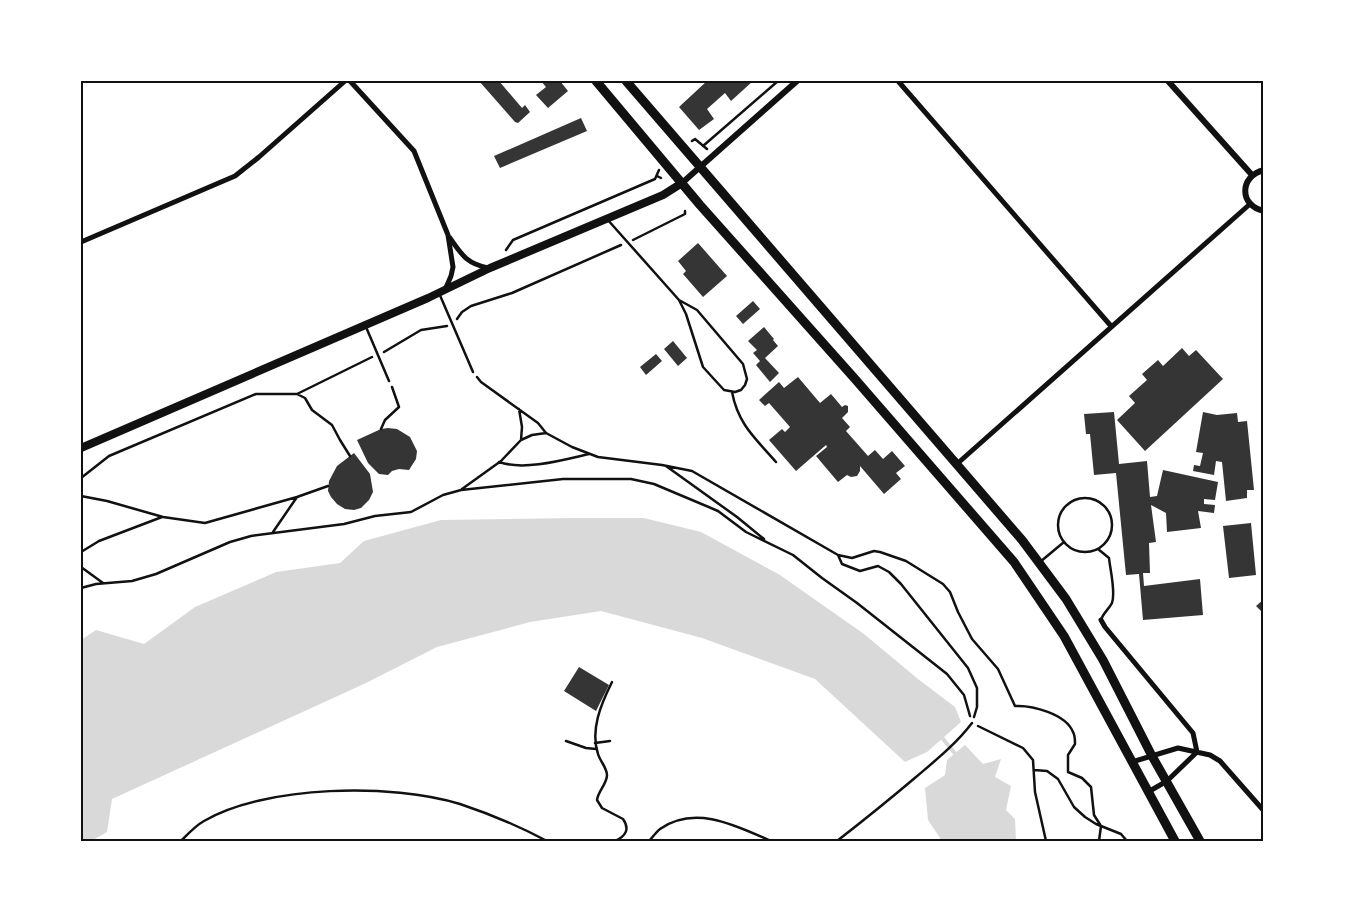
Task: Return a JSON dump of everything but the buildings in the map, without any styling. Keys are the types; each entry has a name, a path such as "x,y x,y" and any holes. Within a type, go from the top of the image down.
{"highway":[{"path":"596,81 708,213 1014,562 1064,636 1175,841"},
{"path":"626,81 958,463 1022,540 1066,599 1103,660 1152,756 1200,841"}],"main road":[{"path":"81,448 441,292 490,268 668,193 682,183"}],"street":[{"path":"81,242 235,176 345,81"},
{"path":"350,81 414,151 448,235 453,267 452,276 441,292"},
{"path":"682,183 797,81"},
{"path":"898,81 1111,326"},
{"path":"1168,81 1252,175"},
{"path":"1264,170 1252,175 1246,187 1246,194 1250,204 1258,210 1264,211"},
{"path":"958,463 1250,204"},
{"path":"448,235 465,258 475,265 490,268"},
{"path":"1101,620 1193,733 1197,752"},
{"path":"1132,762 1178,748 1210,755 1220,760 1264,811"},
{"path":"1148,792 1167,781 1197,752"}],"lane":[{"path":"607,219 679,300 686,314 703,367 724,390 732,392 741,390 745,385 746,372 744,364 697,310 679,300"},
{"path":"441,292 452,324 473,372"},
{"path":"365,324 389,381"},
{"path":"732,392 735,408 748,430 776,462"},
{"path":"1083,498 1093,499 1108,511 1111,520 1110,535 1098,549 1086,552 1077,551 1068,547 1064,542 1059,532 1058,522 1066,506 1074,500 1083,498"},
{"path":"1039,563 1064,542"},
{"path":"1098,549 1109,558 1113,592 1112,603 1103,614 1101,620"},
{"path":"837,841 882,806 958,741 972,723"},
{"path":"649,841 660,829 682,819 708,818 731,824 771,841"}],"path":[{"path":"703,146 778,81"},
{"path":"692,140 695,138 707,149"},
{"path":"513,240 649,182 655,179 657,171 661,168"},
{"path":"657,176 662,178"},
{"path":"81,478 109,456 256,394 297,394 378,354 421,330 442,328 452,324 462,312 471,306 512,293 628,242 686,214 685,211"},
{"path":"473,372 481,382 519,408 538,423 546,433 572,447 598,457 665,465 692,471 838,556 852,558 874,551 880,552 906,561 943,584 950,592 972,639 998,669 1014,706 1042,710 1061,718 1073,731 1075,744 1068,755 1068,772 1082,778 1091,787 1094,815 1101,826 1099,841"},
{"path":"381,429 385,420 399,407 389,381"},
{"path":"297,394 305,398 312,410 332,425 350,456"},
{"path":"519,408 522,427 521,440"},
{"path":"461,490 499,462 521,440 532,435 546,433"},
{"path":"499,462 521,466 591,454"},
{"path":"665,465 737,517 769,543"},
{"path":"81,588 96,584 132,581 156,574 230,542 251,536 344,524 375,516 411,512 443,495 461,490 563,478 631,479 654,484 718,511 746,532 793,555 947,674 964,695 972,723 1023,748 1033,760 1035,792 1046,841"},
{"path":"81,496 163,517 205,523 297,497 328,486"},
{"path":"272,533 297,497"},
{"path":"81,552 99,540 163,517"},
{"path":"838,556 842,564 860,571 878,566 889,572 932,621 968,668 977,688 977,707 972,723"},
{"path":"81,567 104,583"},
{"path":"612,682 606,693 596,724 596,749 607,777 596,800 602,808 618,815 626,823 626,834 616,841"},
{"path":"566,740 586,748 596,749"},
{"path":"595,743 610,741"},
{"path":"1034,770 1046,771 1058,779 1074,807 1085,817 1121,834 1127,841"},
{"path":"181,841 202,822 230,809 258,800 334,790 408,794 458,804 516,825 547,841"}],"shaded area":[{"path":"644,518 701,532 780,575 864,634 955,707 961,722 927,752 905,762 815,679 702,638 601,611 530,622 437,647 366,683 112,799 107,832 91,841 81,841 81,640 96,630 144,644 195,607 276,572 340,563 364,541 441,520"},
{"path":"965,745 983,764 1001,759 995,777 1011,786 1006,810 1015,819 1016,841 942,841 928,820 925,788 945,775 947,760"}],"waterway":[{"path":"939,734 957,756"}]}
